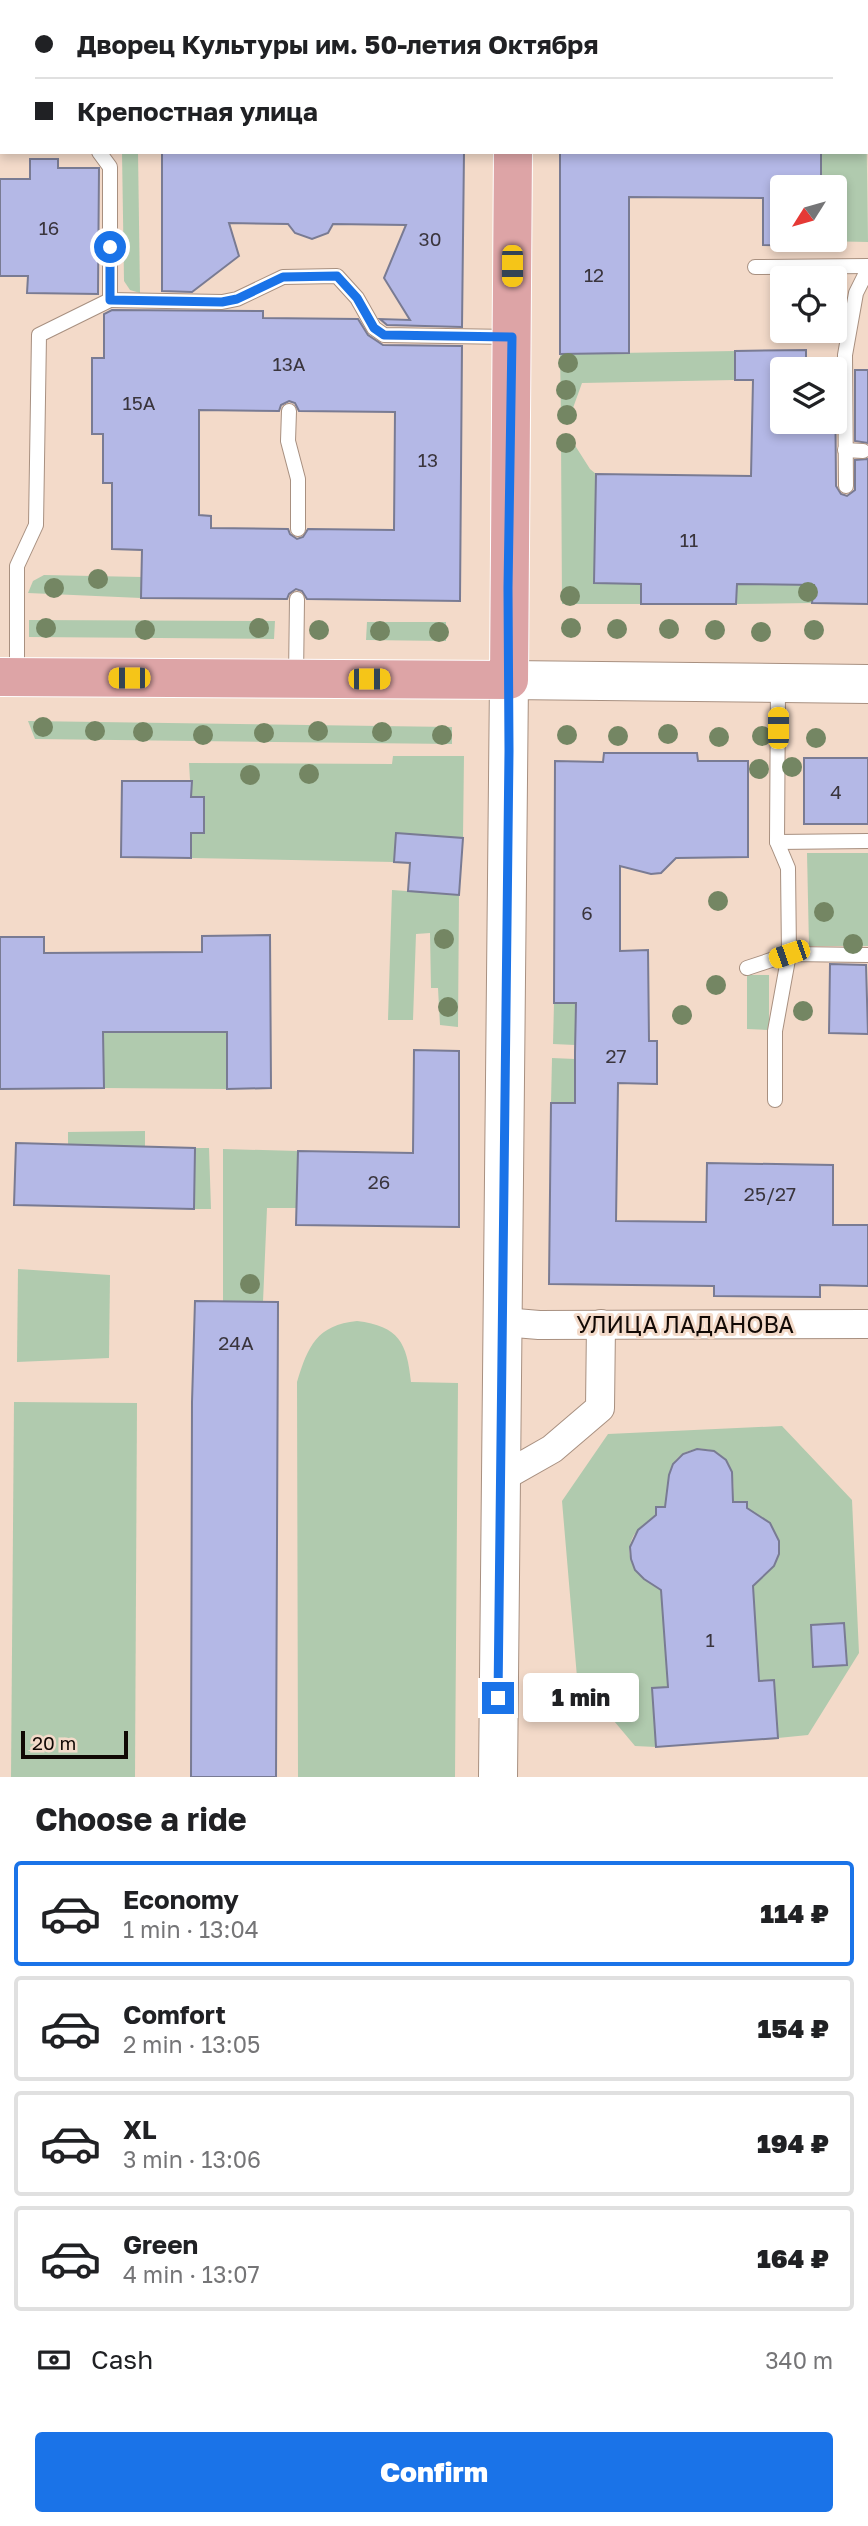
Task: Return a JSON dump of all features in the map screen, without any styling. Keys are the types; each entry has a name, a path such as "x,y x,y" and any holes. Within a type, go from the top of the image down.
{"main road":[{"path":"9,677 509,680 513,154"}],"street":[{"path":"498,1777 509,680 868,684"},
{"name":"УЛИЦА ЛАДАНОВА","path":"503,1322 868,1324"},
{"path":"501,1478 552,1449 600,1408 601,1324"}],"lane":[{"path":"100,154 110,167 110,300"},
{"path":"755,267 868,267 856,293 845,355 846,486"},
{"path":"9,677 17,566 36,525 38,335 110,300 222,302 237,299 283,277 337,276 357,298 374,328 384,335 512,337"},
{"path":"289,411 288,441 298,480 298,529"},
{"path":"845,450 863,451"},
{"path":"296,679 298,599"},
{"path":"775,1100 775,1031 789,954 788,868 777,842 778,683"},
{"path":"777,842 868,841"},
{"path":"747,968 789,954 868,955"}],"green space":[{"path":"122,154 138,154 140,293 130,290 124,281"},
{"path":"821,154 867,154 868,242 847,242 847,175 821,175"},
{"path":"735,351 735,380 582,383 569,419 561,418 560,354"},
{"path":"569,436 596,474 594,583 641,584 641,604 562,604 561,437"},
{"path":"812,560 812,603 736,604 737,584 782,585"},
{"path":"44,575 142,577 141,598 28,593 33,581"},
{"path":"29,620 275,621 274,639 29,637"},
{"path":"367,622 446,622 446,641 366,640"},
{"path":"28,721 452,727 452,744 35,739"},
{"path":"393,756 464,756 463,838 397,833 394,862 191,858 191,833 204,797 191,797 189,763 392,764"},
{"path":"807,853 868,853 868,946 809,946"},
{"path":"392,890 459,895 458,1027 440,1025 438,988 431,988 430,933 416,934 413,1020 388,1020"},
{"path":"747,975 769,975 769,1030 747,1029"},
{"path":"554,1003 576,1003 575,1045 553,1044"},
{"path":"103,1032 227,1032 227,1089 104,1088"},
{"path":"552,1058 575,1059 575,1103 551,1103"},
{"path":"145,1131 145,1147 68,1145 68,1132"},
{"path":"195,1148 209,1148 211,1209 194,1209"},
{"path":"223,1149 298,1151 297,1208 267,1208 263,1302 223,1301"},
{"path":"18,1269 110,1275 109,1358 17,1362"},
{"path":"357,1321 383,1327 398,1339 407,1357 411,1382 458,1383 455,1777 298,1777 297,1382 305,1358 316,1340 332,1327"},
{"path":"14,1402 137,1403 135,1777 11,1777"},
{"path":"782,1426 852,1500 859,1653 808,1735 778,1738 774,1680 759,1681 752,1581 764,1575 777,1556 775,1534 760,1516 748,1512 747,1502 733,1502 732,1473 723,1458 708,1450 690,1450 682,1454 671,1468 671,1507 656,1508 656,1517 639,1529 630,1543 631,1560 639,1574 661,1586 668,1687 652,1688 656,1747 635,1746 577,1677 562,1501 608,1434"}],"building":[{"path":"162,154 464,154 462,327 387,325 380,319 410,320 384,278 406,225 333,224 328,233 312,239 295,233 288,224 229,223 239,256 192,292 162,291"},
{"path":"560,154 821,154 821,175 770,175 770,245 763,245 763,198 629,197 629,353 560,354"},
{"path":"30,159 58,159 58,168 99,168 98,294 27,293 28,276 0,276 0,179 30,179"},
{"path":"112,310 263,311 263,318 358,319 368,335 383,345 462,346 460,601 307,599 302,591 296,589 287,599 141,598 142,550 112,549 112,483 103,483 103,434 92,434 92,358 104,358 104,314","holes":["289,401 295,403 299,411 395,412 394,530 308,529 303,537 297,539 288,529 211,528 211,516 199,515 199,410 279,411 281,405"]},
{"path":"806,350 806,357 770,357 770,434 836,434 836,486 841,494 847,496 855,490 855,460 868,459 868,604 812,603 814,585 737,584 736,604 641,604 641,584 594,583 596,474 751,476 753,380 735,380 735,351"},
{"path":"855,370 868,370 868,443 855,441"},
{"path":"604,753 697,753 698,761 748,761 748,857 676,858 661,873 651,874 620,866 620,951 648,950 649,1041 657,1041 657,1084 618,1083 616,1221 706,1222 707,1163 833,1165 833,1225 868,1225 868,1286 820,1285 820,1297 714,1296 714,1286 549,1284 551,1103 575,1103 576,1003 554,1003 555,761 603,762"},
{"path":"804,758 868,758 868,824 804,824"},
{"path":"122,781 192,781 191,797 204,797 204,833 191,833 191,858 121,857"},
{"path":"396,833 463,838 459,895 408,891 410,863 394,862"},
{"path":"270,935 271,1088 227,1089 227,1032 103,1032 104,1088 0,1089 0,937 44,937 44,953 202,952 202,936"},
{"path":"830,964 866,965 868,1034 829,1033"},
{"path":"414,1050 459,1051 459,1227 296,1225 298,1151 413,1153"},
{"path":"16,1143 195,1148 194,1209 14,1205"},
{"path":"195,1301 278,1302 276,1777 191,1777 192,1402"},
{"path":"697,1449 714,1451 726,1460 732,1472 733,1502 747,1502 747,1508 770,1523 779,1541 779,1554 774,1566 753,1586 759,1681 774,1680 778,1738 656,1747 652,1688 668,1687 661,1590 635,1570 630,1547 638,1530 656,1515 656,1507 665,1507 673,1464 683,1454"},
{"path":"844,1623 847,1665 813,1667 811,1625"}],"route":[{"path":"110,247 110,300 222,302 237,299 283,277 337,276 357,298 374,328 384,335 512,337 498,1698"}]}
